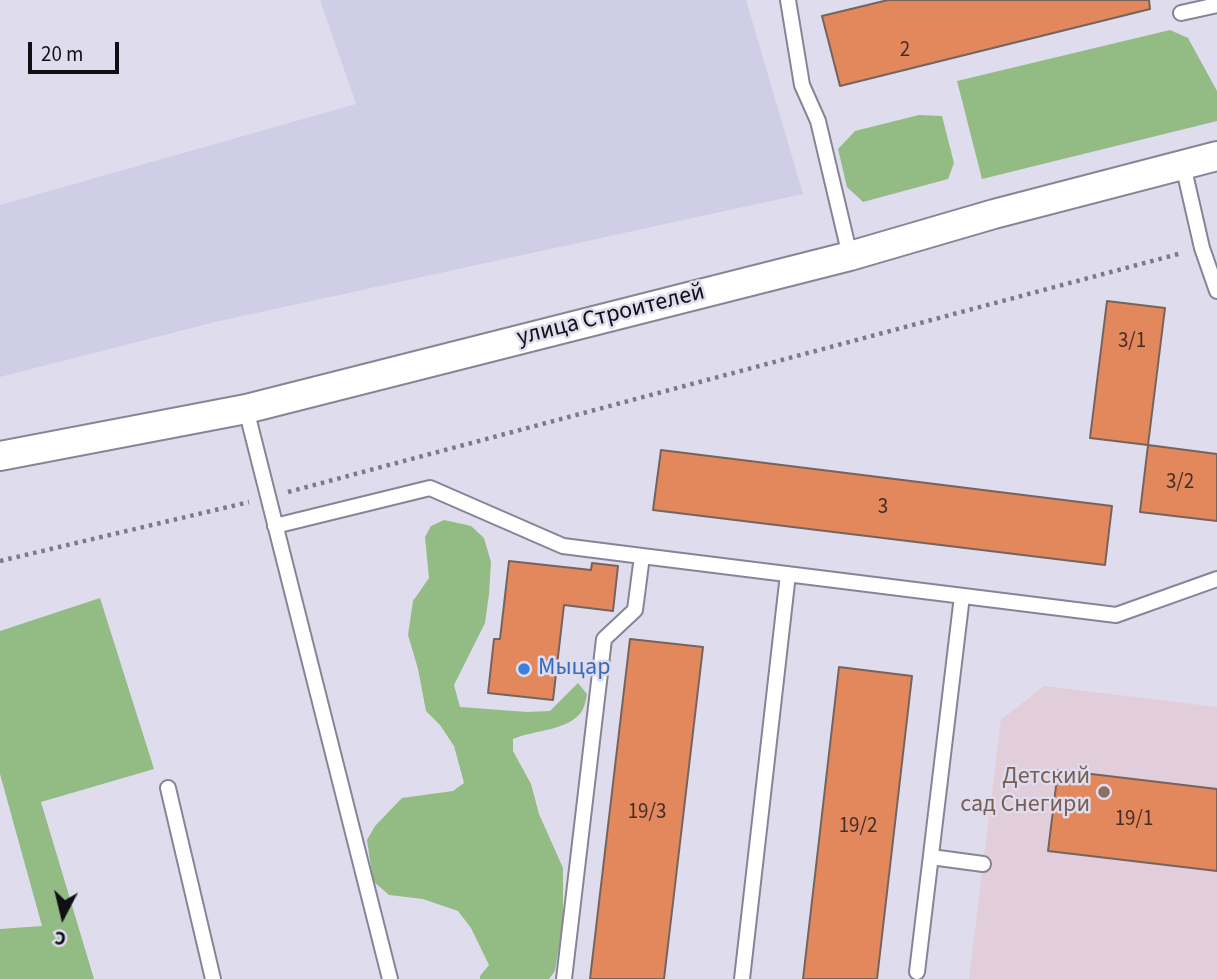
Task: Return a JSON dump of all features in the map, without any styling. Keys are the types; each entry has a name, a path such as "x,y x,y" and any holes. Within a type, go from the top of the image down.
{"street":[{"name":"улица Строителей","path":"0,456 246,409 850,256 994,214 1217,156"}],"lane":[{"path":"788,0 802,85 818,121 850,256"},
{"path":"1181,13 1217,5"},
{"path":"1183,165 1202,248 1217,291"},
{"path":"246,409 390,979"},
{"path":"275,526 430,488 563,547 1116,615 1217,579"},
{"path":"564,979 604,639 635,610 642,556"},
{"path":"742,979 788,574"},
{"path":"917,972 962,596"},
{"path":"168,788 213,979"},
{"path":"931,858 983,864"}],"path":[{"path":"0,561 268,497 1202,248"}],"shaded area":[{"path":"320,0 746,0 803,194 215,322 0,377 0,205 356,104"},
{"name":"Детский сад Снегири","path":"1044,686 1217,707 1217,979 969,979 1001,720"}],"green space":[{"path":"1170,30 1188,38 1217,91 1217,121 982,179 957,81"},
{"path":"919,115 942,116 954,163 948,179 863,202 847,187 838,149 855,131"},
{"path":"444,520 471,526 484,538 491,562 485,623 454,685 460,707 550,711 578,683 587,694 582,711 569,723 513,739 513,751 531,784 539,814 563,868 563,921 555,971 549,979 480,979 489,965 471,928 458,911 423,899 389,895 373,881 367,840 375,826 402,798 453,791 464,783 454,746 440,725 426,711 408,635 413,601 429,578 425,537 431,526"},
{"path":"100,598 154,769 41,802 94,979 0,979 0,929 42,926 0,774 0,631"}],"building":[{"path":"888,0 1149,0 1150,9 840,86 822,16"},
{"path":"1107,301 1165,308 1148,445 1090,438"},
{"path":"1148,445 1217,454 1217,521 1140,512"},
{"path":"661,450 1112,506 1105,565 653,510"},
{"path":"509,561 591,570 592,563 618,566 613,611 564,605 553,700 488,693 494,639 500,639"},
{"path":"630,639 703,647 664,979 590,979"},
{"path":"839,667 912,676 877,979 803,979"},
{"path":"1058,770 1217,789 1217,871 1048,851"}],"place":[{"name":"Мыцар","path":"524,669"},
{"name":"Детский сад Снегири","path":"1104,792"}]}
